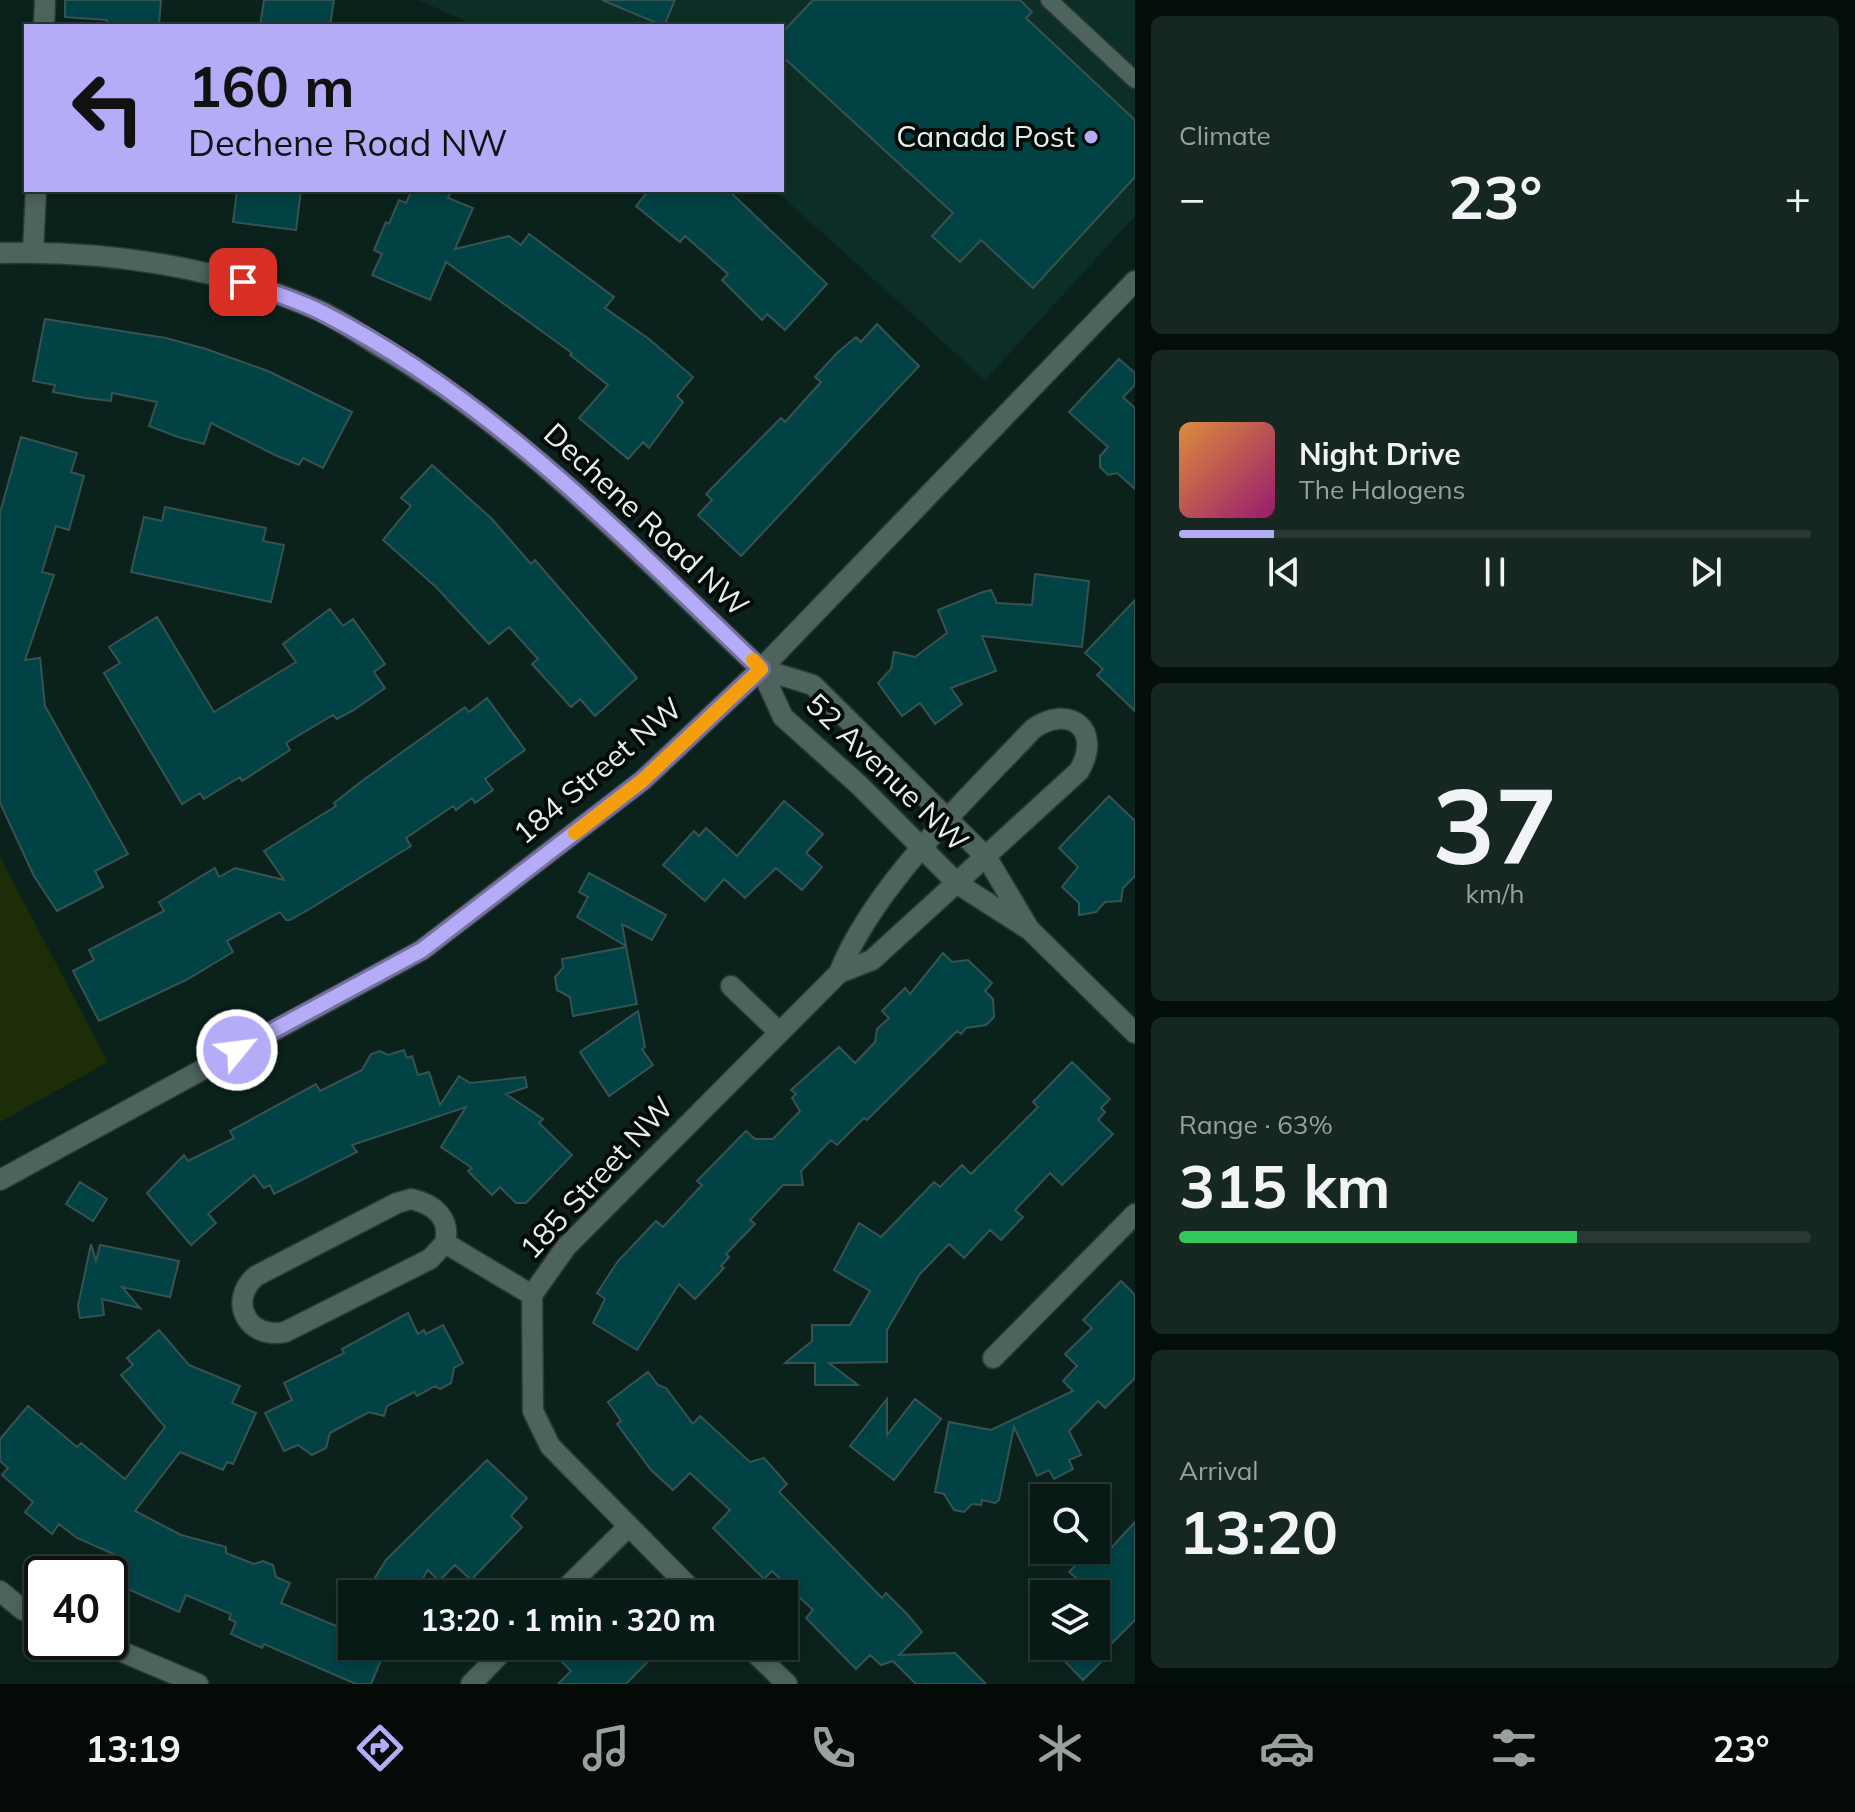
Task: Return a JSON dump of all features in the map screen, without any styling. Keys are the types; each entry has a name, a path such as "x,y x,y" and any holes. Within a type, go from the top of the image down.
{"street":[{"path":"44,24 45,0"},
{"path":"33,252 36,192"},
{"name":"Dechene Road NW","path":"0,253 33,252 138,259 243,282 321,312 423,371 516,440 761,669"},
{"name":"184 Street NW","path":"0,1180 422,950 643,780 761,669 1135,281"},
{"name":"52 Avenue NW","path":"761,669 813,685 987,858 1030,930"},
{"name":"52 Avenue NW","path":"761,669 783,717 859,785 958,884 1030,930 1135,1033"},
{"name":"185 Street NW","path":"445,1243 532,1295 566,1247 778,1031 839,973 872,960 1079,771 1089,755 1089,736 1081,726 1061,718 1045,720 1033,729 922,849 852,939 839,973"},
{"path":"731,986 778,1031"},
{"path":"411,1199 433,1207 443,1216 445,1243 430,1259 285,1332 262,1333 250,1324 243,1308 247,1288 256,1276 397,1203 411,1199"},
{"path":"993,1358 1135,1214"},
{"path":"532,1295 533,1411 550,1446 682,1580"},
{"path":"574,1580 628,1527"},
{"path":"0,1591 24,1610"},
{"path":"128,1654 198,1684"},
{"path":"471,1684 494,1660"},
{"path":"762,1660 787,1684"}],"lane":[{"path":"1049,0 1135,80"}],"shaded area":[{"path":"418,0 1135,0 1135,216 985,380 777,192 784,192 784,24 472,24"}],"green space":[{"path":"0,857 108,1062 0,1122"}],"building":[{"path":"65,0 161,0 159,24 106,24 107,20 65,17"},
{"path":"264,0 334,0 330,24 260,24"},
{"path":"602,0 675,0 665,24"},
{"path":"813,0 1020,0 1032,12 1026,18 1135,120 1135,177 1033,288 981,240 960,262 932,236 953,213 784,58 784,31"},
{"path":"237,192 301,192 296,230 233,222"},
{"path":"411,192 451,192 448,198 473,208 455,249 509,236 521,245 529,234 614,297 605,308 649,339 693,377 677,396 683,402 649,448 643,442 628,459 579,418 608,385 570,355 572,353 446,262 430,300 372,275 382,254 374,250 386,222 389,224 399,200 406,203"},
{"path":"647,192 730,192 827,284 785,330 767,314 762,320 722,280 728,274 685,236 680,242 636,206"},
{"path":"45,319 166,338 206,349 268,371 352,412 323,468 303,458 299,465 211,423 204,444 178,437 149,426 157,402 112,393 111,401 85,398 53,392 55,385 33,381"},
{"path":"877,324 919,366 741,556 698,515 712,500 706,494 781,418 785,422 821,382 815,377 837,353 856,337 861,342"},
{"path":"1119,359 1135,373 1135,385 1123,397 1135,408 1135,489 1117,473 1108,475 1100,467 1100,456 1108,447 1069,412"},
{"path":"21,437 77,453 71,472 84,476 69,530 56,526 42,572 54,575 25,660 40,658 45,706 128,854 95,871 103,887 57,911 34,876 0,803 0,513"},
{"path":"432,465 492,519 531,564 535,560 637,678 595,716 580,699 571,707 532,664 538,659 509,627 489,644 436,587 383,540 411,506 401,498"},
{"path":"165,507 266,528 263,541 284,545 271,602 131,572 144,517 162,521"},
{"path":"1035,574 1089,581 1082,647 982,636 996,671 951,688 962,704 935,724 920,703 902,716 878,683 891,669 894,652 915,657 947,633 938,610 980,593 991,590 997,603 1032,605"},
{"path":"1135,600 1135,711 1097,675 1103,669 1085,653"},
{"path":"330,609 343,626 353,619 385,664 374,672 385,688 354,710 337,719 333,715 286,743 290,750 242,781 240,777 204,799 200,793 182,804 104,673 120,663 109,647 157,617 214,712 296,662 283,644"},
{"path":"487,698 525,750 485,779 493,790 475,803 472,798 456,810 453,806 406,838 411,846 313,907 290,920 286,920 280,912 227,941 233,952 186,980 99,1021 73,971 94,960 89,950 164,911 159,902 215,868 219,877 235,868 284,880 264,851 336,806 334,803 362,781 465,707 469,712"},
{"path":"1109,796 1135,821 1135,876 1123,888 1121,901 1105,902 1096,912 1079,915 1079,903 1062,887 1078,867 1059,848"},
{"path":"784,801 823,834 806,853 822,867 802,890 776,868 745,898 724,879 705,901 663,865 694,831 699,836 706,828 737,856"},
{"path":"589,873 666,915 652,940 622,924 626,946 577,917 588,897 579,892"},
{"path":"626,947 637,1004 573,1016 570,997 557,990 555,977 563,968 562,959"},
{"path":"943,953 952,962 968,960 992,983 985,991 993,999 994,1017 986,1025 966,1028 961,1034 957,1031 867,1120 864,1118 837,1145 831,1140 801,1171 803,1185 783,1185 750,1220 755,1224 726,1254 729,1257 721,1266 724,1268 695,1299 679,1284 637,1350 593,1323 605,1299 597,1293 618,1261 656,1221 663,1227 702,1185 697,1181 746,1131 755,1139 773,1139 800,1111 792,1098 796,1094 791,1090 839,1047 855,1063 875,1042 877,1029 889,1018 882,1011 905,988 910,994"},
{"path":"638,1011 645,1047 642,1049 653,1065 609,1096 580,1052"},
{"path":"404,1050 407,1058 412,1056 418,1075 429,1072 440,1105 459,1076 470,1083 525,1077 527,1087 506,1094 543,1119 539,1123 572,1155 526,1203 516,1203 500,1187 492,1195 468,1171 472,1168 441,1147 466,1107 352,1145 357,1152 274,1194 270,1185 264,1188 254,1175 208,1214 216,1223 191,1245 147,1193 184,1155 188,1161 234,1138 230,1131 316,1084 320,1091 362,1070 371,1054 380,1051 388,1055"},
{"path":"1072,1062 1110,1099 1101,1108 1105,1112 1098,1120 1113,1134 1062,1185 1050,1173 1015,1210 1023,1217 1001,1240 990,1230 964,1258 949,1244 919,1275 887,1330 887,1362 829,1363 858,1385 815,1385 815,1363 785,1363 812,1341 812,1325 850,1325 870,1291 834,1270 859,1223 881,1237 934,1182 940,1187 962,1165 971,1174 1038,1107 1033,1102"},
{"path":"80,1182 107,1199 93,1221 66,1204"},
{"path":"91,1244 96,1261 100,1245 179,1261 170,1297 122,1287 140,1308 102,1299 104,1315 80,1318 78,1306"},
{"path":"1121,1281 1135,1295 1135,1378 1105,1408 1098,1401 1069,1431 1081,1455 1069,1460 1073,1469 1054,1479 1049,1470 1037,1476 1014,1427 999,1500 995,1503 982,1500 981,1505 972,1504 964,1512 954,1510 944,1494 935,1492 949,1422 991,1430 1073,1391 1063,1381 1077,1366 1065,1354 1092,1328 1083,1320"},
{"path":"408,1313 418,1334 424,1330 426,1334 443,1325 463,1363 454,1368 451,1383 440,1389 435,1386 417,1396 414,1392 387,1406 384,1416 369,1412 330,1433 326,1448 312,1455 298,1445 284,1451 265,1413 292,1400 284,1383 344,1353 342,1349"},
{"path":"159,1330 189,1365 240,1386 232,1403 256,1413 233,1464 227,1462 223,1470 180,1452 135,1511 181,1535 226,1547 226,1553 254,1564 263,1561 273,1565 276,1577 290,1583 281,1603 336,1626 338,1623 338,1660 381,1660 371,1684 356,1684 264,1644 262,1648 231,1634 236,1622 229,1619 231,1614 186,1595 179,1612 128,1589 128,1556 118,1556 77,1538 59,1524 52,1534 25,1512 33,1502 2,1475 8,1468 0,1461 0,1439 28,1406 77,1447 81,1443 125,1479 165,1427 121,1375 133,1365 127,1358"},
{"path":"648,1372 658,1385 666,1388 693,1424 700,1416 750,1462 764,1458 787,1484 779,1492 882,1598 886,1593 922,1632 899,1655 955,1653 986,1684 916,1684 893,1661 881,1665 870,1655 856,1669 806,1618 813,1610 798,1596 798,1580 781,1580 772,1571 764,1579 713,1528 730,1510 690,1473 673,1490 651,1470 617,1424 621,1421 608,1402"},
{"path":"887,1399 887,1435 915,1399 941,1419 894,1480 850,1446"},
{"path":"487,1460 527,1498 511,1516 522,1527 471,1580 455,1565 440,1580 428,1570 422,1580 374,1580 386,1560"},
{"path":"1135,1522 1135,1620 1110,1645 1110,1580 1079,1580 1069,1572 1077,1564 1110,1564 1110,1545 1112,1547"},
{"path":"560,1660 649,1660 626,1684 558,1684 571,1671"},
{"path":"1064,1660 1103,1660 1083,1680"}],"slow traffic":[{"path":"575,833 643,780 761,669 753,660"}],"place":[{"name":"Canada Post","path":"1091,137"}],"route":[{"path":"237,1050 422,950 643,780 761,669 516,440 453,392 423,371 321,312 243,282"}]}
